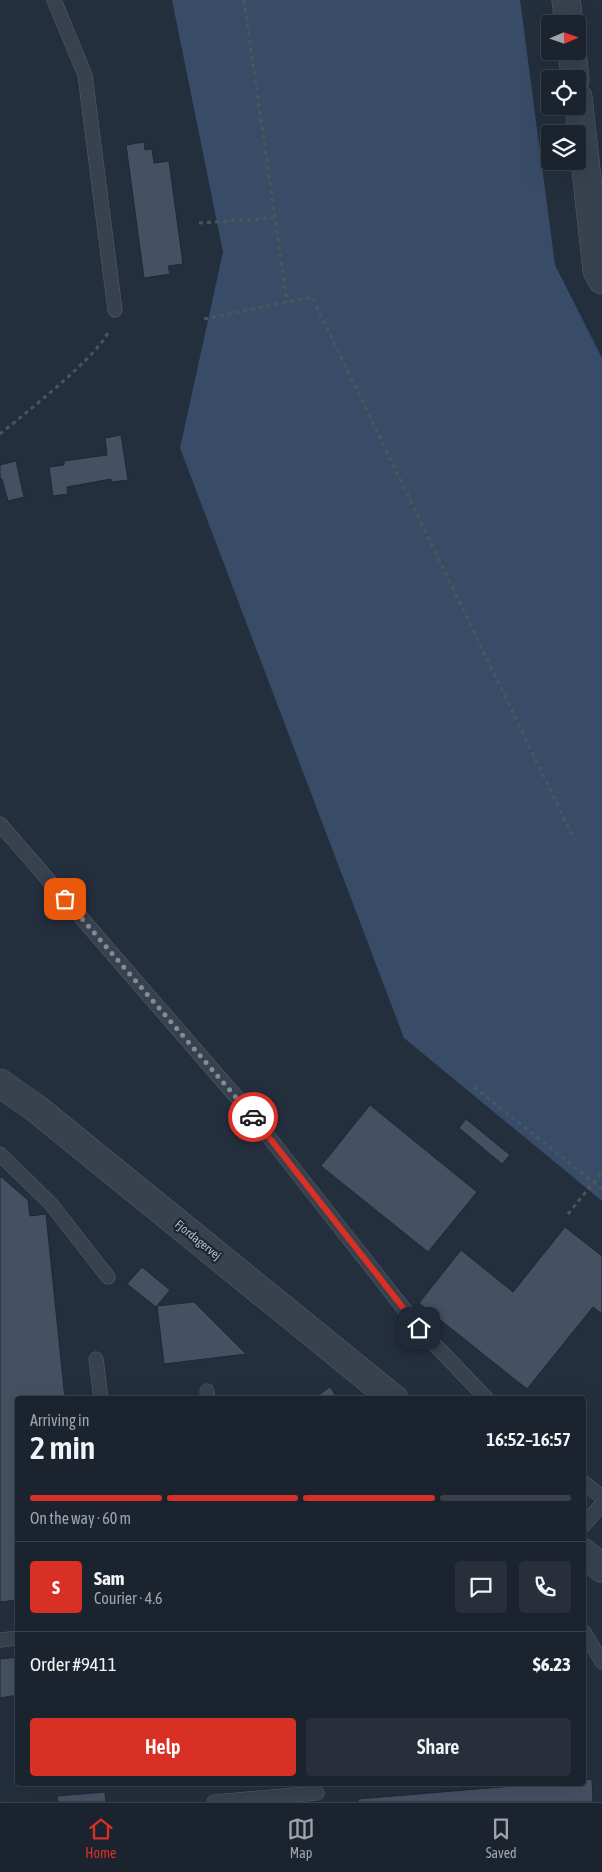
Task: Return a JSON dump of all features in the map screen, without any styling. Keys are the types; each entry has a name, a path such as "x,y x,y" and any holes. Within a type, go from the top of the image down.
{"street":[{"path":"566,0 568,15"},
{"path":"580,115 597,270 602,280"},
{"name":"Fjordagervej","path":"0,1083 38,1110 390,1396"},
{"path":"586,1555 602,1568"}],"lane":[{"path":"54,0 86,75 114,310"},
{"path":"0,824 246,1108 419,1328 484,1396"},
{"path":"0,1154 51,1204 108,1277"},
{"path":"96,1359 101,1396"},
{"path":"586,1485 602,1497"},
{"path":"586,1523 602,1504"},
{"path":"586,1635 602,1662"},
{"path":"0,1640 15,1638"},
{"path":"214,1802 318,1793"}],"path":[{"path":"244,0 287,302"},
{"path":"199,223 274,218"},
{"path":"204,319 312,297 575,842"},
{"path":"0,434 86,360 107,337 114,310"},
{"path":"474,1087 602,1189"},
{"path":"568,1214 602,1172"}],"water":[{"path":"172,0 520,0 555,265 602,358 602,1201 404,1038 180,448 223,252"}],"building":[{"path":"144,142 145,150 152,149 154,163 169,161 183,264 168,266 170,274 144,278 126,145"},
{"path":"121,435 128,480 112,482 111,479 67,487 68,494 53,496 49,467 64,465 64,461 107,455 105,438"},
{"path":"16,461 24,497 8,501 2,479 0,479 0,465"},
{"path":"370,1105 477,1192 428,1252 321,1166"},
{"path":"466,1119 510,1155 502,1164 459,1128"},
{"path":"0,1176 28,1200 30,1216 46,1214 65,1396 15,1396 15,1600 0,1602"},
{"path":"565,1227 602,1256 602,1314 593,1307 527,1389 419,1303 461,1250 513,1292"},
{"path":"142,1267 170,1290 156,1307 127,1284"},
{"path":"194,1302 246,1354 164,1364 157,1306"},
{"path":"330,1387 336,1396 317,1396"},
{"path":"15,1657 15,1696 0,1698 0,1659"},
{"path":"592,1779 593,1802 358,1802 358,1799 513,1786 586,1786 586,1780"},
{"path":"105,1792 106,1802 58,1802 57,1796"}],"way so far":[{"path":"65,899 253,1117"}],"route":[{"path":"253,1117 419,1328"}]}
